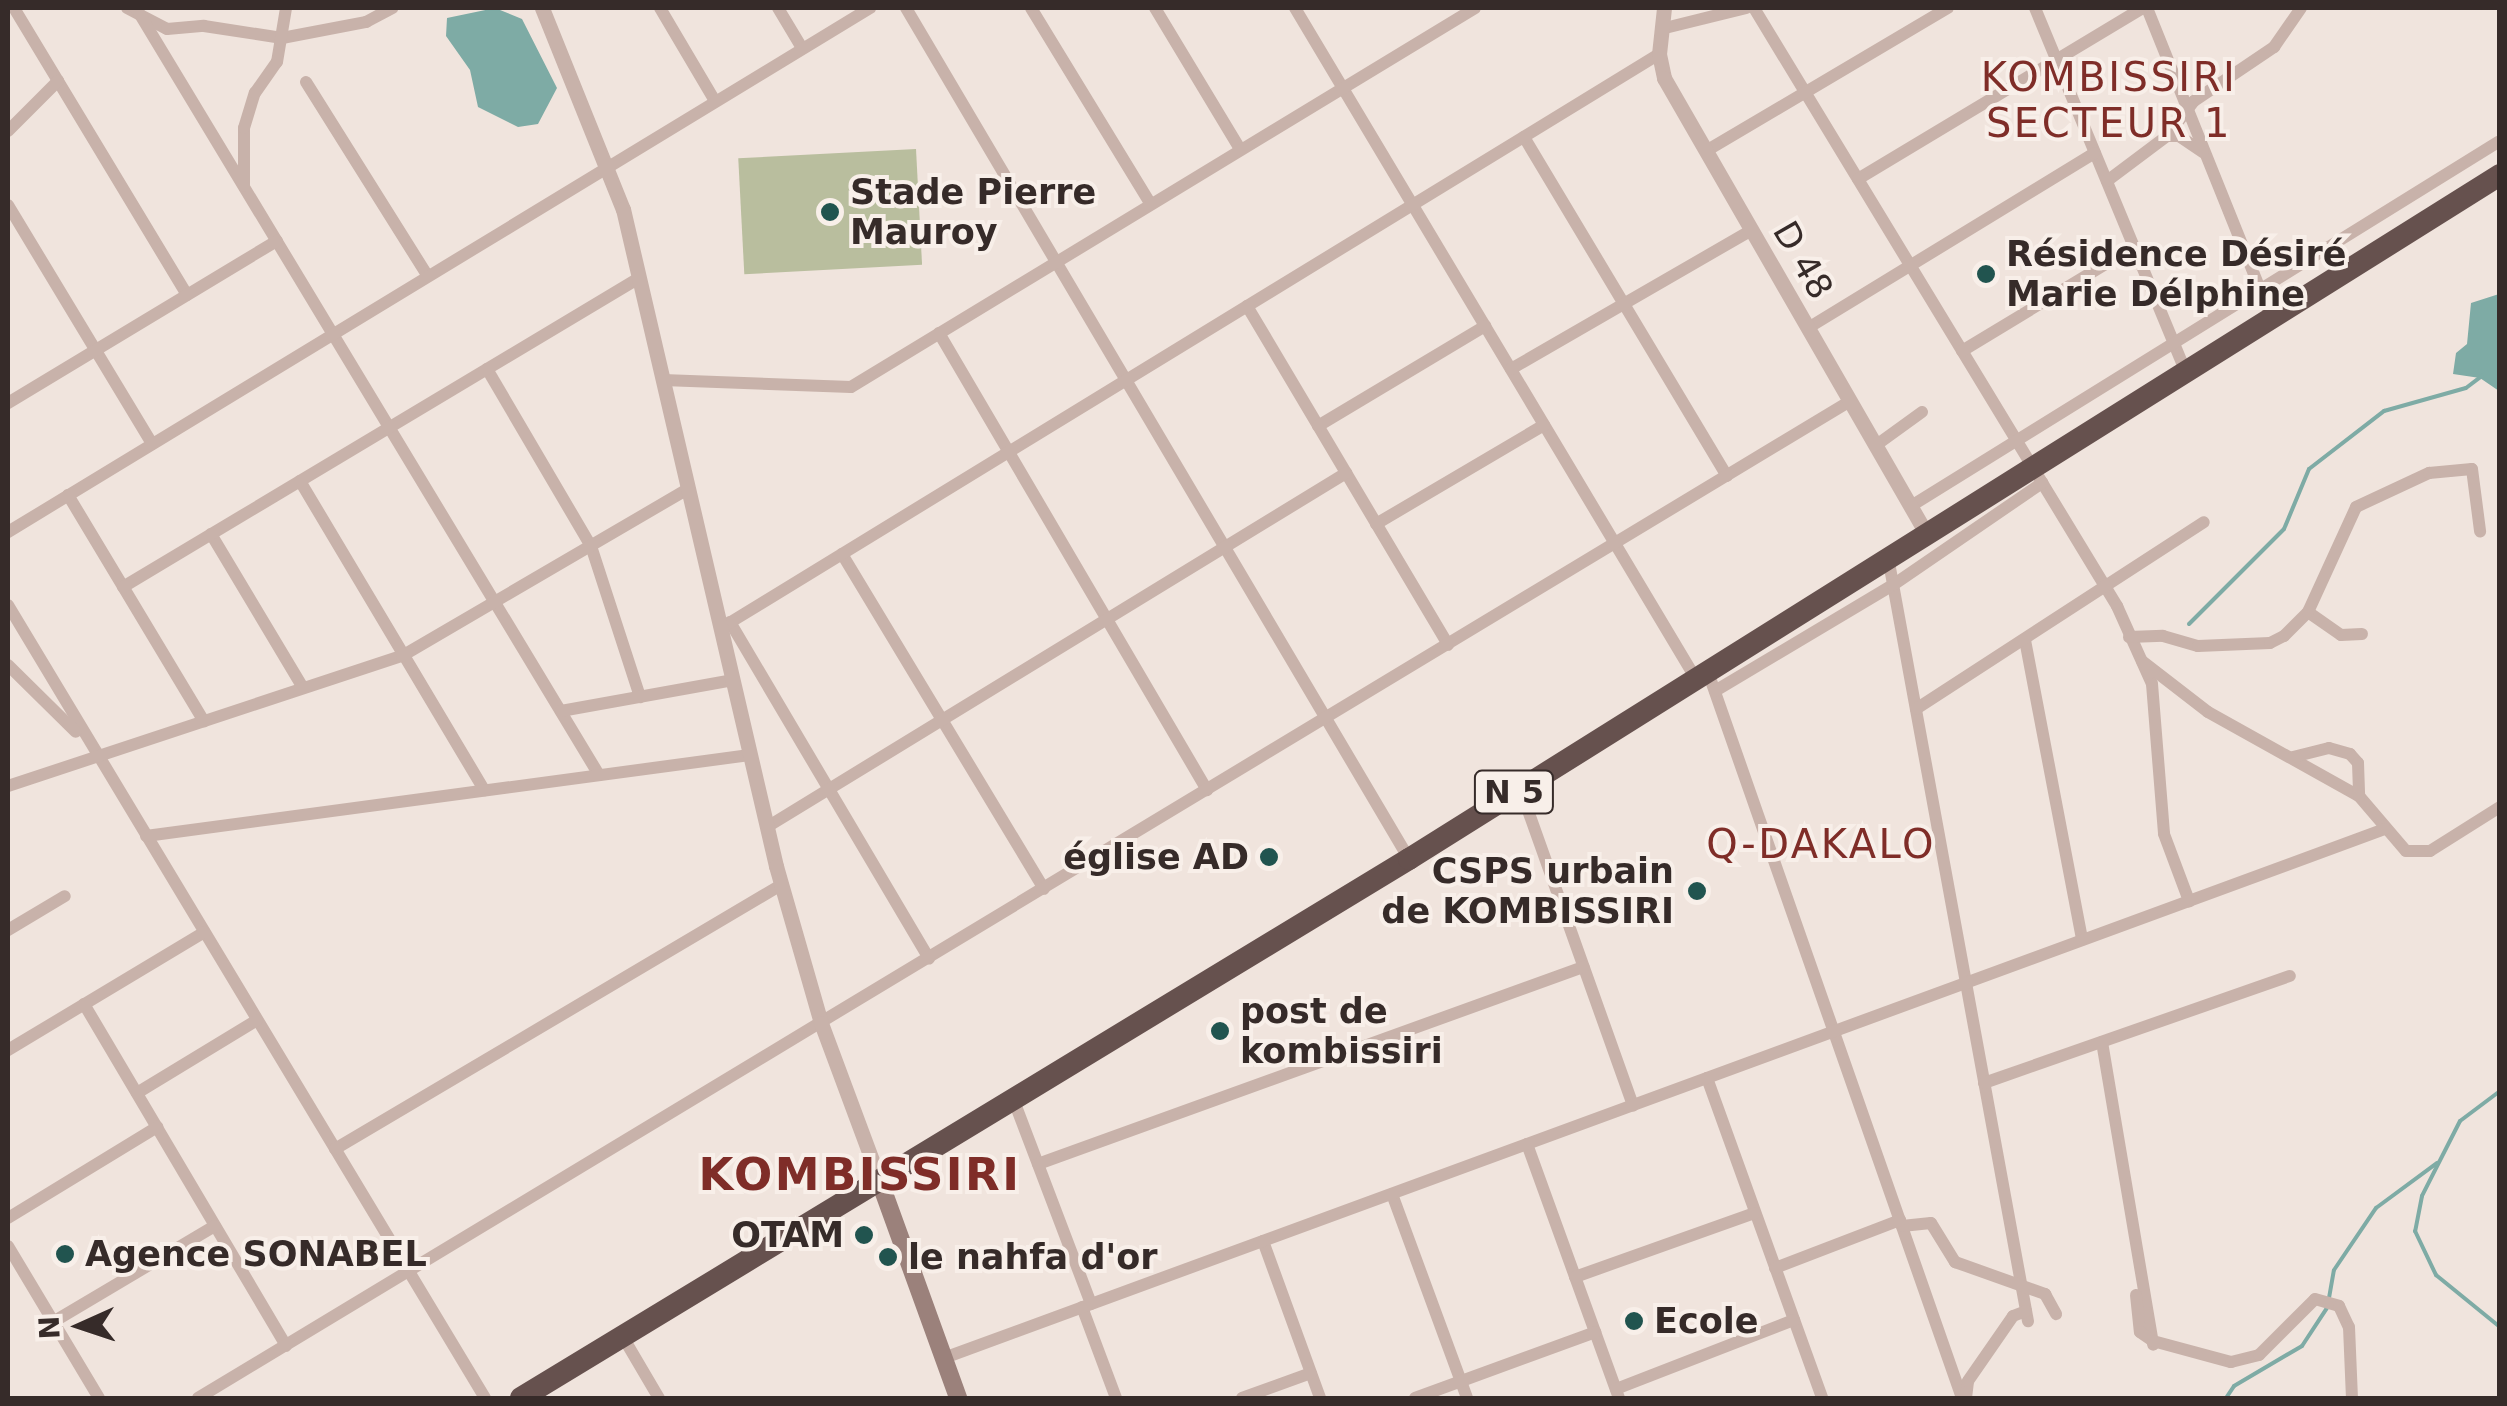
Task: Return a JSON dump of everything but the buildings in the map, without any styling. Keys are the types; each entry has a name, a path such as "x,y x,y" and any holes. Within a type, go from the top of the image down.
{"highway":[{"name":"N 5","path":"521,1398 1409,860 1520,788 1706,681 1926,533 2037,475 2185,370 2500,174"}],"main road":[{"path":"880,1182 958,1398"}],"street":[{"path":"14,8 187,295"},
{"path":"127,8 167,29 204,26 282,38 366,22 392,8"},
{"path":"244,186 244,128 282,38 286,8"},
{"path":"542,8 606,166 640,278 688,489 725,625 733,680 781,885 821,1023 880,1182"},
{"path":"660,8 716,100"},
{"path":"778,8 802,48"},
{"path":"8,532 870,8"},
{"path":"906,8 1409,860"},
{"path":"1030,8 1150,203"},
{"path":"1155,8 1240,149"},
{"path":"1295,8 1615,544 1706,681 1964,1398"},
{"name":"D 48","path":"1664,8 1659,54 1664,78 1926,533"},
{"path":"1661,30 1746,8"},
{"path":"1754,8 2107,589 2156,702 2164,834 2189,901"},
{"path":"1706,151 1948,8"},
{"path":"2036,8 2185,370"},
{"path":"1858,179 2145,8 2189,106 2272,316"},
{"path":"2107,182 2167,136 2189,106 2274,47 2301,8"},
{"path":"663,380 851,388 1469,9"},
{"path":"139,12 599,775"},
{"path":"725,625 1659,54"},
{"path":"8,131 58,81"},
{"path":"306,82 427,276"},
{"path":"2167,136 2180,136 2207,155"},
{"path":"1524,137 1727,476"},
{"path":"1910,506 2498,142"},
{"path":"1808,328 2095,153"},
{"path":"8,205 152,444"},
{"path":"1510,368 1752,230"},
{"path":"9,400 277,241"},
{"path":"1962,351 2134,247"},
{"path":"123,586 640,278"},
{"path":"1247,306 1448,644"},
{"path":"1318,426 1485,326"},
{"path":"938,333 1208,790"},
{"path":"487,369 591,546 640,697"},
{"path":"198,1398 1850,401"},
{"path":"1875,446 1922,412"},
{"path":"1376,524 1544,424"},
{"path":"2129,637 2163,636 2198,646 2270,644 2308,612 2346,519 2377,494 2467,464 2480,531"},
{"path":"767,826 1346,473"},
{"path":"1706,681 1893,585 2037,475"},
{"path":"300,481 484,790"},
{"path":"8,786 402,656 688,489"},
{"path":"68,495 204,721"},
{"path":"1916,709 2107,589 2204,522"},
{"path":"211,534 304,688"},
{"path":"842,554 1044,888"},
{"path":"1888,558 2027,1316 2013,1316 1968,1381 1964,1398"},
{"path":"8,605 485,1398"},
{"path":"2308,612 2341,635 2362,634"},
{"path":"725,625 829,789 929,958"},
{"path":"2025,640 2082,940"},
{"path":"2136,657 2208,712 2359,796 2406,852 2430,850 2500,807"},
{"path":"8,666 98,756"},
{"path":"561,712 733,680"},
{"path":"2294,757 2328,748 2350,754 2358,763 2359,796"},
{"path":"146,836 750,755"},
{"path":"1520,788 1632,1105"},
{"path":"944,1358 2385,828"},
{"path":"335,1148 781,885"},
{"path":"8,930 64,896"},
{"path":"8,1050 204,932"},
{"path":"1038,1164 1584,967"},
{"path":"1984,1082 2290,976"},
{"path":"84,1004 286,1346"},
{"path":"137,1094 257,1020"},
{"path":"2102,1042 2153,1344"},
{"path":"1706,1078 1822,1398"},
{"path":"1014,1101 1116,1398"},
{"path":"8,1218 157,1127"},
{"path":"1526,1144 1617,1394 1794,1320"},
{"path":"1392,1194 1467,1398"},
{"path":"1575,1277 1755,1212"},
{"path":"1775,1268 1901,1223 1931,1222 1956,1262 2045,1294 2056,1314"},
{"path":"54,1322 215,1226"},
{"path":"1263,1241 1320,1398"},
{"path":"8,1246 100,1398"},
{"path":"8,1282 23,1272"},
{"path":"2136,1295 2140,1332 2153,1344 2231,1362 2258,1354 2315,1299 2340,1306 2349,1327 2352,1398"},
{"path":"1414,1398 1595,1332"},
{"path":"623,1337 659,1398"},
{"path":"1242,1398 1311,1372"}],"green space":[{"name":"Stade Pierre Mauroy","path":"916,149 922,265 744,274 738,158"}],"water":[{"path":"495,8 522,19 557,88 538,124 518,127 478,107 470,70 446,36 447,18"},
{"path":"2500,294 2499,391 2480,378 2453,374 2456,353 2467,344 2471,303"}],"waterway":[{"path":"2189,624 2284,529 2309,469 2384,411 2466,388 2482,376"},
{"path":"2500,1091 2460,1121 2422,1196 2415,1231 2436,1275 2500,1327"},
{"path":"2329,1298 2334,1270 2376,1208 2437,1163"},
{"path":"2226,1398 2234,1386 2302,1346 2327,1308"}],"place":[{"name":"Stade Pierre Mauroy","path":"830,212"},
{"name":"Résidence Désiré Marie Délphine","path":"1986,274"},
{"name":"église AD","path":"1269,857"},
{"name":"CSPS urbain de KOMBISSIRI","path":"1697,891"},
{"name":"post de kombissiri","path":"1220,1031"},
{"name":"OTAM","path":"864,1235"},
{"name":"Agence SONABEL","path":"65,1254"},
{"name":"le nahfa d'or","path":"888,1257"},
{"name":"Ecole","path":"1634,1321"}],"district":[{"name":"KOMBISSIRI SECTEUR 1","path":"2109,100"},
{"name":"Q-DAKALO","path":"1821,844"},
{"name":"KOMBISSIRI","path":"860,1175"}]}
